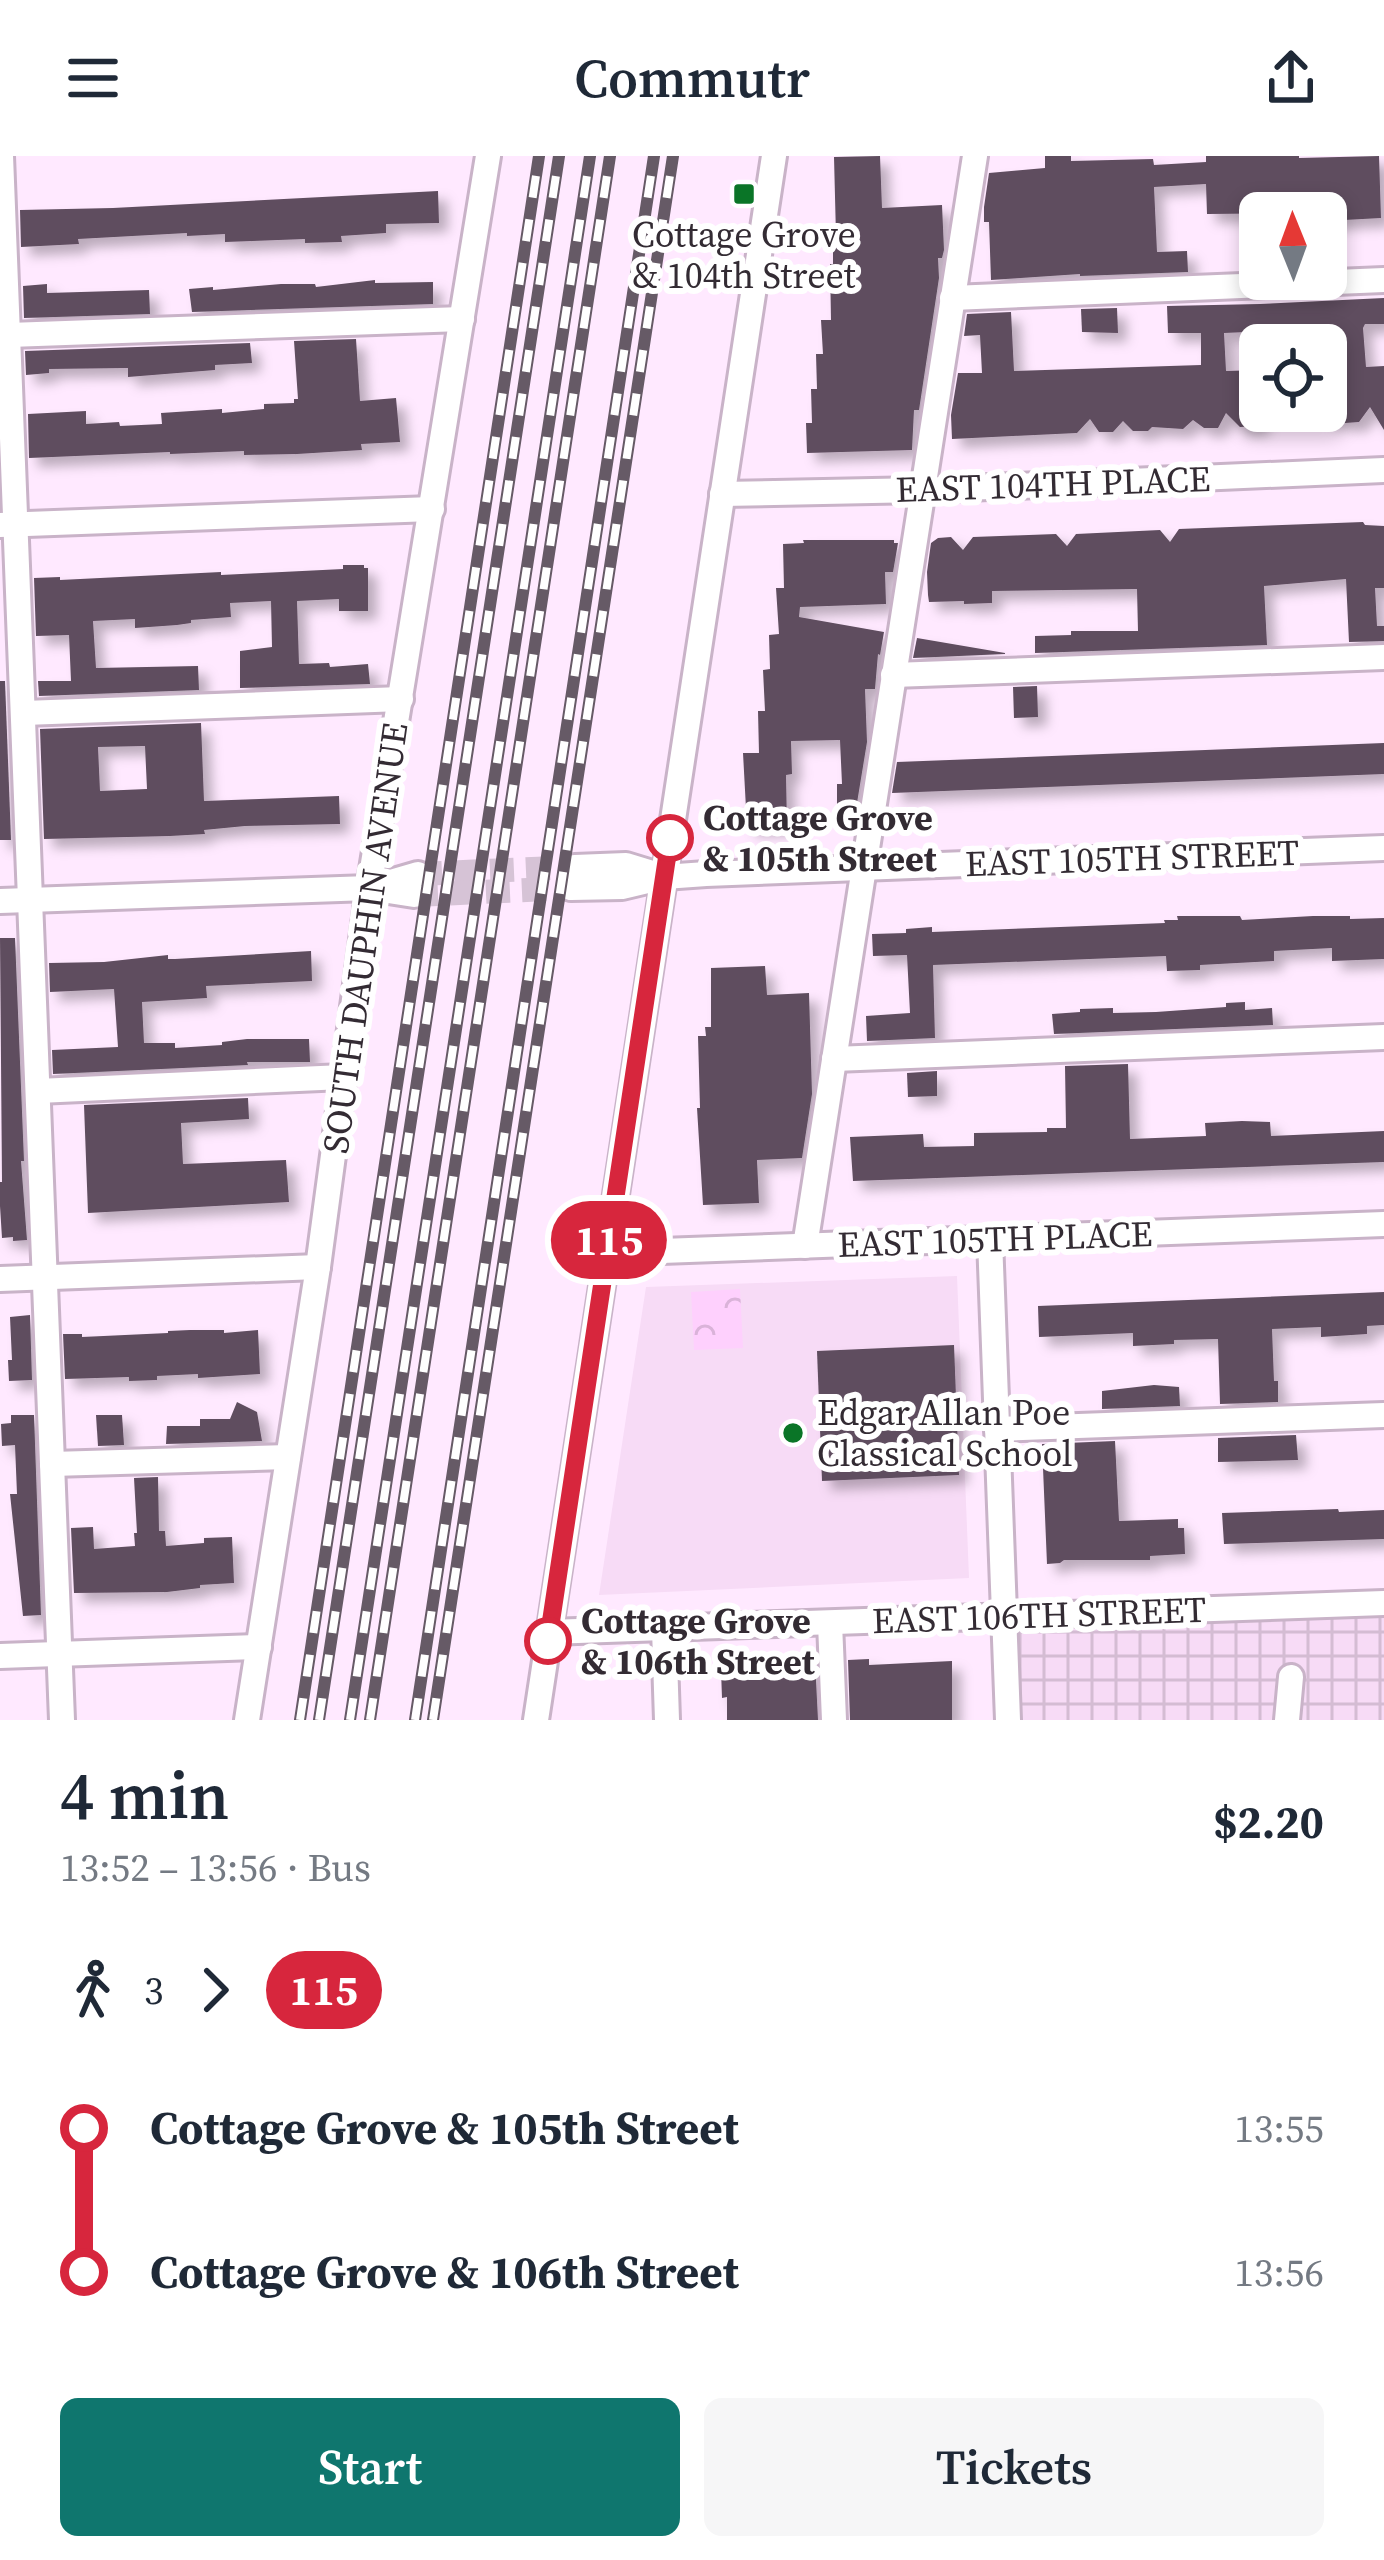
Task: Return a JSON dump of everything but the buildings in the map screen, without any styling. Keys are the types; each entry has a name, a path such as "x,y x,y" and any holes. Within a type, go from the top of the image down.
{"street":[{"path":"2,156 10,335 9,525 24,713 62,1720"},
{"name":"SOUTH DAUPHIN AVENUE","path":"247,1720 318,1267 369,888 488,156"},
{"path":"536,1720 774,156"},
{"path":"805,1246 975,156"},
{"path":"952,298 1384,280"},
{"path":"10,335 462,319"},
{"name":"EAST 104TH PLACE","path":"722,494 1384,470"},
{"path":"9,525 432,509"},
{"path":"893,675 1384,658"},
{"path":"24,713 400,699"},
{"name":"EAST 105TH STREET","path":"573,878 622,887 664,877 1384,848"},
{"path":"0,902 416,884"},
{"path":"834,1059 1384,1037"},
{"path":"38,1091 344,1077"},
{"name":"EAST 105TH PLACE","path":"607,1253 1384,1224"},
{"path":"990,1239 1008,1720"},
{"path":"0,1279 318,1267"},
{"path":"997,1429 1384,1414"},
{"path":"52,1464 288,1457"},
{"name":"EAST 106TH STREET","path":"549,1632 1384,1603"},
{"path":"830,1623 834,1720"},
{"path":"664,1628 667,1720"},
{"path":"0,1656 259,1647"},
{"path":"1287,1720 1291,1677"}],"shaded area":[{"name":"Edgar Allan Poe Classical School","path":"957,1276 969,1578 599,1595 646,1287"},
{"path":"1384,1599 1384,1720 1012,1720 1007,1614"}],"green space":[{"path":"740,1289 743,1348 694,1350 691,1292"}],"tunnel":[{"path":"418,874 575,867"},
{"path":"414,895 571,888"}],"railway":[{"path":"300,1720 539,156"},
{"path":"319,1720 559,156"},
{"path":"350,1720 590,156"},
{"path":"370,1720 610,156"},
{"path":"415,1720 654,156"},
{"path":"433,1720 673,156"}],"bus line":[{"name":"115","path":"548,1641 670,838"}],"place":[{"name":"Cottage Grove & 104th Street","path":"744,194"},
{"name":"Cottage Grove & 105th Street","path":"670,838"},
{"name":"Edgar Allan Poe Classical School","path":"793,1433"},
{"name":"Cottage Grove & 106th Street","path":"548,1641"}]}
